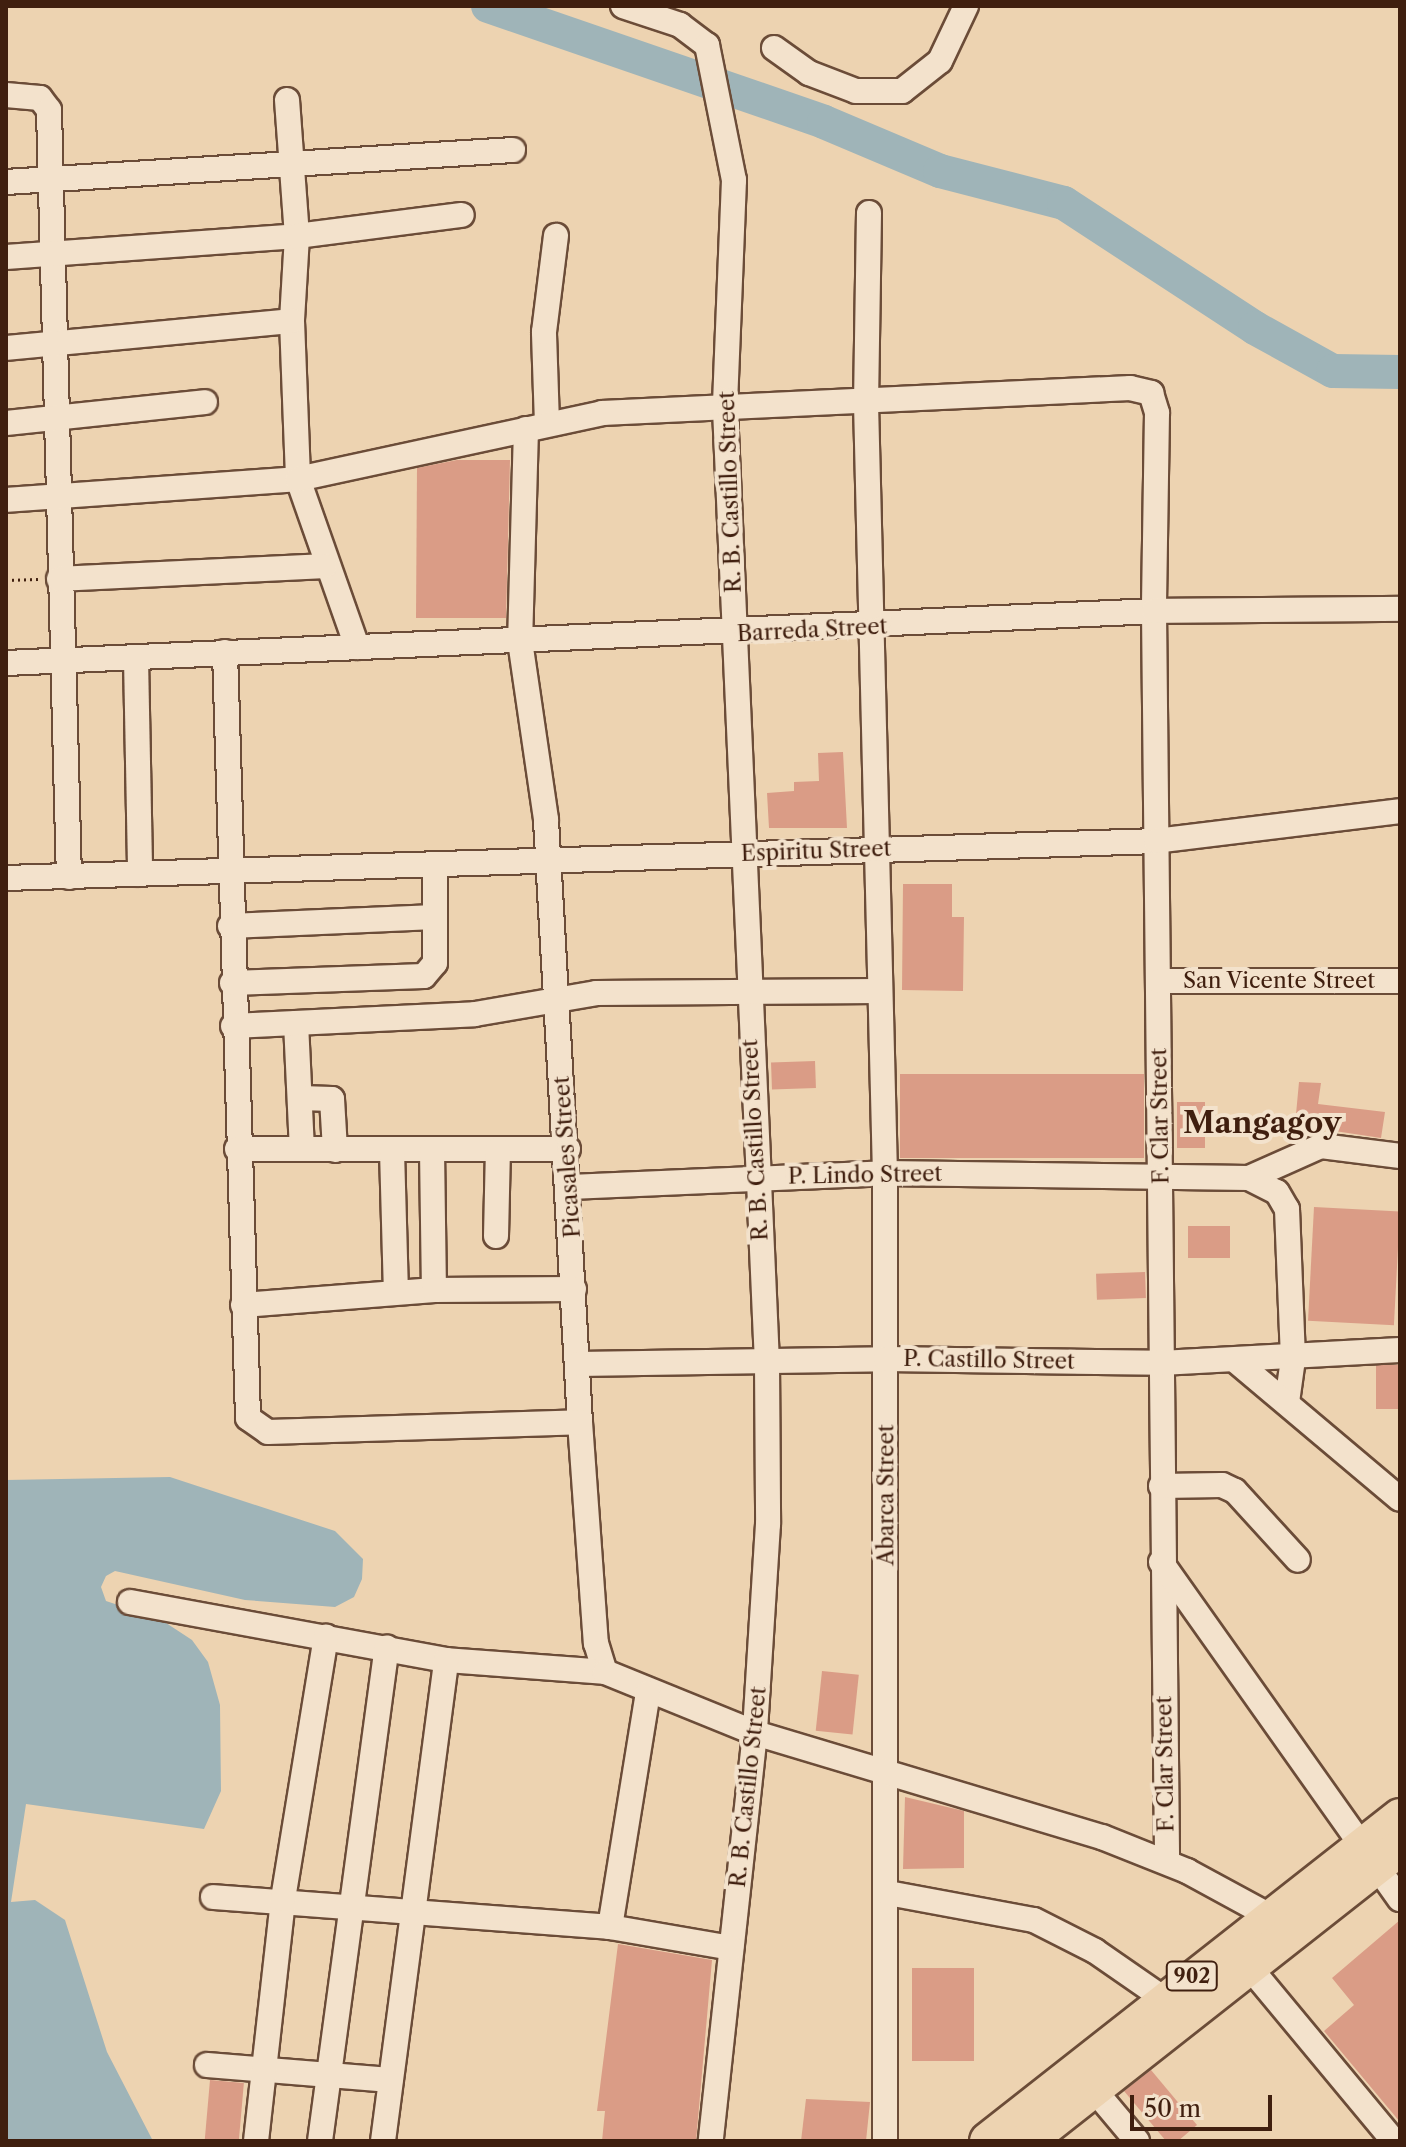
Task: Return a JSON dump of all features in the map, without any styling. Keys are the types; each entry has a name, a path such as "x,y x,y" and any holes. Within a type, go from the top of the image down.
{"highway":[{"name":"902","path":"988,2141 1084,2078 1377,1854 1400,1817"},
{"name":"902","path":"1027,2141 1163,1998 1240,1956 1270,1916 1377,1854"}],"street":[{"name":"R. B. Castillo Street","path":"623,6 693,31 707,45 729,137 734,180 725,409 756,1176 767,1363 767,1538 755,1733 711,2141"},
{"path":"774,48 809,73 856,91 902,91 940,61 966,6"},
{"path":"6,95 46,103 52,180 53,344 69,877"},
{"path":"287,100 297,236 292,321 298,479 325,566 357,647"},
{"path":"6,182 292,159 513,150"},
{"name":"Abarca Street","path":"869,213 866,403 875,627 876,849 885,1173 888,1893 885,2141"},
{"path":"6,257 297,236 462,215"},
{"name":"Picasales Street","path":"556,236 544,332 520,641 550,863 556,999 568,1149 580,1422 596,1643 605,1672"},
{"path":"6,348 292,321"},
{"name":"F. Clar Street","path":"866,403 1130,388 1151,393 1157,413 1154,611 1161,1562 1167,1862"},
{"path":"6,423 205,402"},
{"path":"6,500 298,479 602,413 866,403"},
{"path":"59,579 325,566"},
{"name":"Barreda Street","path":"6,663 735,634 1154,611 1400,609"},
{"path":"225,652 245,1409 268,1432 580,1422"},
{"path":"136,658 140,874"},
{"name":"Espiritu Street","path":"6,878 550,863 744,853 1156,841 1400,811"},
{"path":"232,983 414,979 435,963 435,865"},
{"path":"230,926 435,917"},
{"name":"San Vicente Street","path":"1159,981 1400,981"},
{"path":"233,1026 475,1014 556,999 748,989 879,991"},
{"path":"296,1023 302,1149"},
{"path":"300,1098 332,1099 335,1150"},
{"path":"1249,1178 1321,1146 1400,1156"},
{"path":"237,1149 568,1149"},
{"path":"432,1150 434,1290"},
{"path":"496,1236 498,1150"},
{"path":"392,1151 396,1292"},
{"name":"P. Lindo Street","path":"570,1187 756,1176 885,1173 1249,1178"},
{"path":"1249,1178 1285,1202 1293,1359 1287,1402"},
{"path":"243,1305 434,1290 574,1289"},
{"name":"P. Castillo Street","path":"578,1364 886,1359 1161,1363 1293,1359 1400,1350"},
{"path":"1236,1361 1400,1499"},
{"path":"1161,1486 1222,1485 1235,1491 1298,1560"},
{"path":"1161,1562 1377,1854 1400,1899"},
{"path":"130,1602 446,1660 605,1672 648,1693 755,1733 1167,1862 1270,1916"},
{"path":"256,2141 283,1899 326,1637"},
{"path":"320,2141 387,1648"},
{"path":"383,2141 410,1911 446,1660"},
{"path":"610,1927 648,1693"},
{"path":"888,1893 1034,1920 1095,1951 1163,1998"},
{"path":"213,1897 353,1904 610,1927 731,1948"},
{"path":"1240,1956 1394,2141"},
{"path":"207,2065 328,2071 390,2080"},
{"path":"1084,2078 1137,2141"}],"path":[{"path":"6,580 59,579"}],"shaded area":[{"path":"170,1477 335,1531 363,1559 362,1579 354,1597 335,1607 245,1600 115,1571 106,1576 101,1587 106,1601 160,1619 192,1640 208,1662 220,1705 221,1791 204,1829 26,1804 11,1902 35,1900 65,1920 107,2052 153,2141 6,2141 6,1480"}],"building":[{"path":"457,460 510,460 506,618 416,618 417,468"},
{"path":"843,752 847,828 769,828 767,793 794,791 794,782 819,781 818,753"},
{"path":"903,884 952,884 952,917 964,917 963,991 902,990"},
{"path":"815,1061 816,1088 772,1090 771,1063"},
{"path":"900,1074 1144,1074 1144,1158 900,1158"},
{"path":"1299,1082 1321,1083 1318,1104 1385,1112 1381,1138 1295,1125"},
{"path":"1177,1102 1205,1102 1205,1148 1177,1148"},
{"path":"1314,1207 1400,1212 1394,1325 1308,1321"},
{"path":"1188,1226 1230,1226 1230,1258 1188,1258"},
{"path":"1145,1272 1146,1298 1097,1300 1096,1274"},
{"path":"1376,1365 1400,1365 1400,1409 1376,1409"},
{"path":"822,1671 859,1675 853,1735 816,1731"},
{"path":"905,1797 964,1811 964,1868 903,1869"},
{"path":"1400,1920 1400,2122 1324,2031 1354,2005 1332,1978"},
{"path":"618,1944 712,1960 696,2141 602,2141 605,2111 597,2111"},
{"path":"912,1968 974,1968 974,2061 912,2061"},
{"path":"1151,2070 1197,2125 1178,2141 1166,2141 1124,2091"},
{"path":"210,2080 244,2083 239,2141 205,2141"},
{"path":"806,2099 870,2102 866,2141 801,2141"}],"waterway":[{"path":"488,6 824,122 940,171 1064,203 1255,328 1333,371 1400,372"}],"district":[{"name":"Mangagoy","path":"1262,1123"}]}
